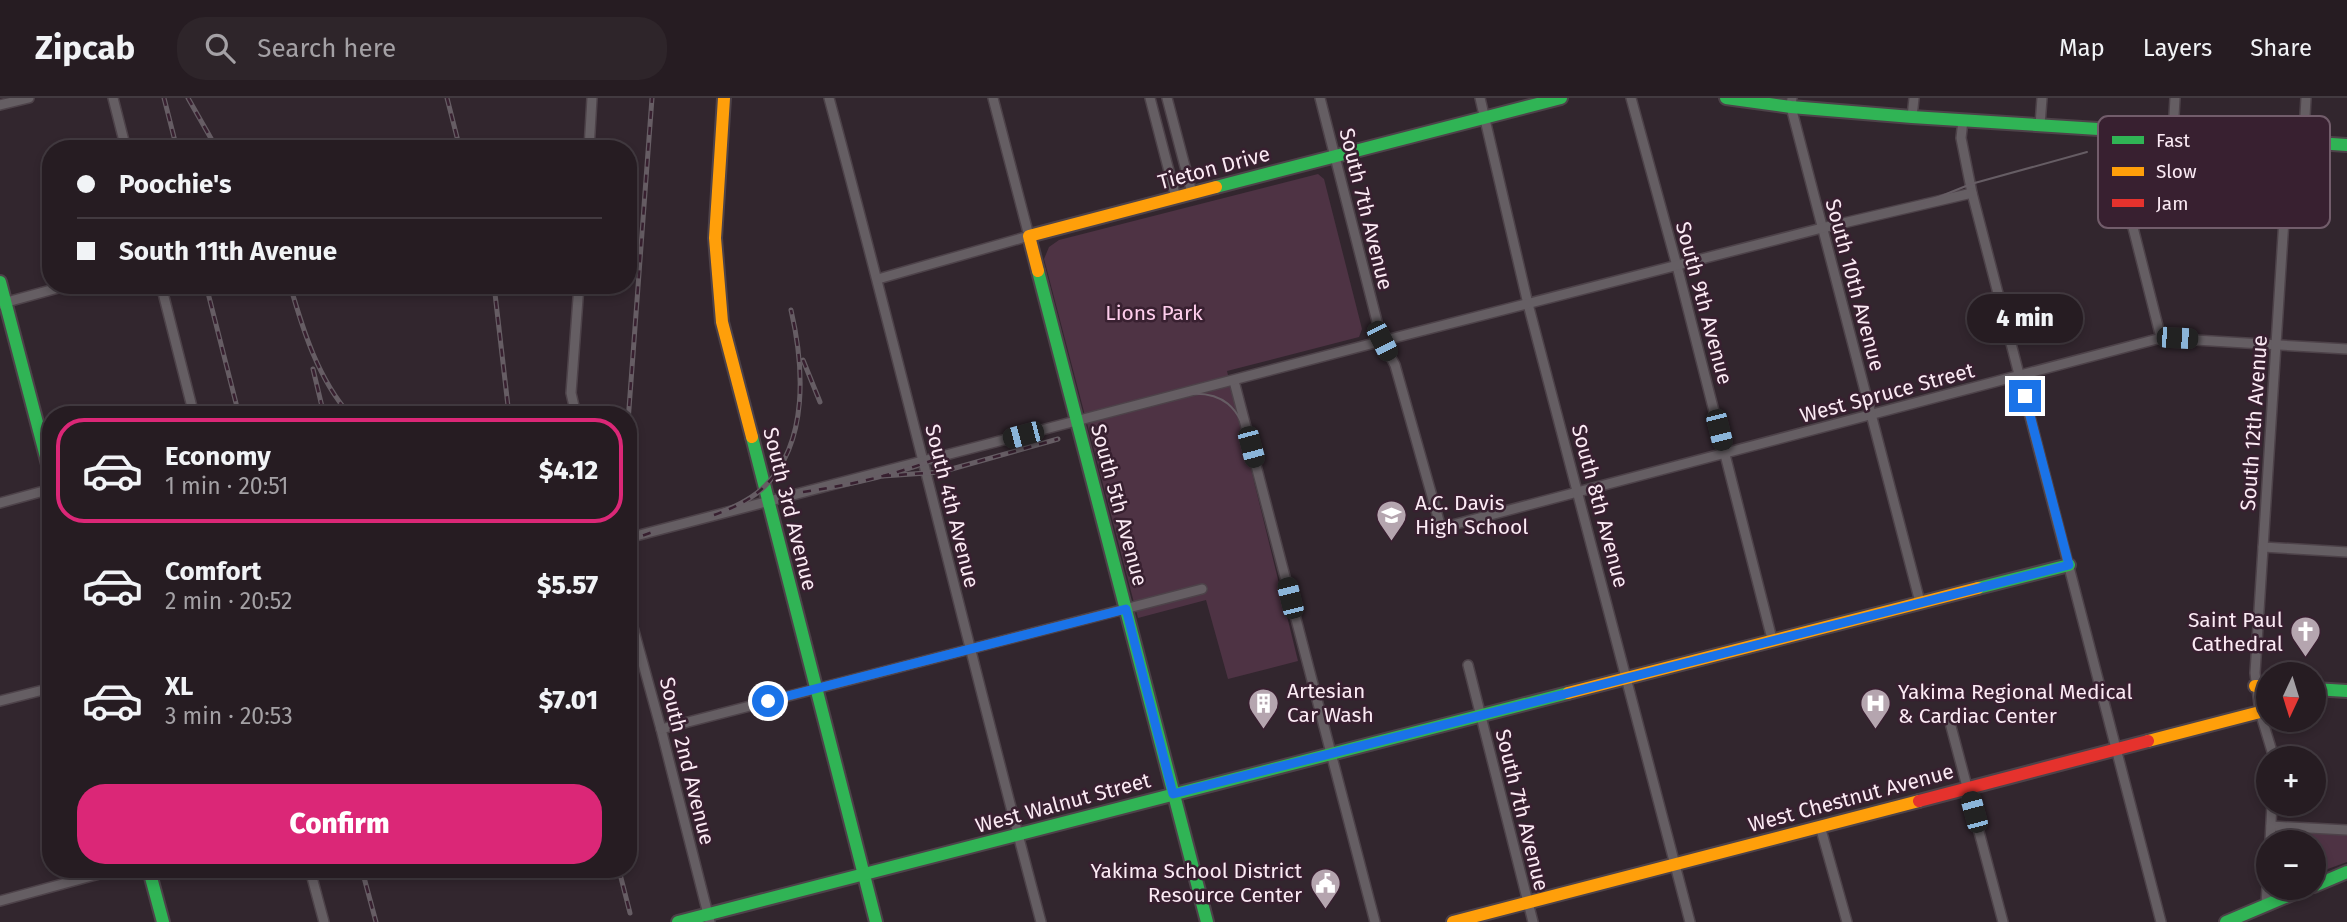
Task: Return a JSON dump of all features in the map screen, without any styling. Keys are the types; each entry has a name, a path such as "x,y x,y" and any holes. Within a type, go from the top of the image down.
{"street":[{"path":"0,105 29,98"},
{"path":"113,98 124,140"},
{"path":"590,140 592,98"},
{"name":"South 3rd Avenue","path":"724,98 715,238 722,322 876,922"},
{"name":"South 4th Avenue","path":"829,98 878,279 1041,922"},
{"name":"South 5th Avenue","path":"993,98 1207,922"},
{"path":"1150,98 1176,198"},
{"path":"1167,98 1192,194"},
{"name":"South 7th Avenue","path":"1320,98 1382,341 1395,365 1441,528"},
{"name":"South 8th Avenue","path":"1480,98 1528,304 1690,922"},
{"name":"Tieton Drive","path":"878,279 1030,236 1561,98"},
{"name":"South 9th Avenue","path":"1631,98 1677,266 1772,639"},
{"path":"1726,98 1912,117 2098,128"},
{"path":"1912,117 1913,98"},
{"path":"2040,125 2042,98"},
{"path":"2174,116 2175,98"},
{"name":"South 12th Avenue","path":"2305,116 2306,98"},
{"name":"South 10th Avenue","path":"1792,103 1920,602"},
{"path":"1963,120 1961,138 1972,193 2161,922"},
{"path":"637,536 1822,228 1972,193"},
{"path":"2133,228 2161,338"},
{"name":"South 12th Avenue","path":"2262,662 2263,547 2283,228"},
{"path":"0,282 3,303 42,444"},
{"path":"3,303 42,292"},
{"path":"163,294 192,406"},
{"path":"574,406 571,393 578,294"},
{"name":"West Spruce Street","path":"1441,528 2161,338 2347,349"},
{"path":"1234,381 1375,922"},
{"path":"0,503 42,491"},
{"path":"2263,547 2347,552"},
{"name":"West Walnut Street","path":"678,922 709,918 1018,834 2069,565"},
{"path":"661,729 1202,589"},
{"name":"South 2nd Avenue","path":"637,642 709,918"},
{"name":"South 7th Avenue","path":"1468,665 1533,922"},
{"path":"0,701 42,690"},
{"path":"2326,690 2347,691"},
{"name":"West Chestnut Avenue","path":"1453,922 2256,713"},
{"path":"1949,719 2003,922"},
{"path":"2270,830 2271,816"},
{"path":"1820,826 1847,922"},
{"path":"2270,826 2347,831"},
{"path":"2326,880 2347,872"},
{"path":"0,901 85,878"},
{"path":"151,878 163,922"},
{"path":"312,878 324,922"},
{"path":"2266,900 2266,904"},
{"path":"2226,922 2276,900"}],"green space":[{"name":"Lions Park","path":"1318,174 1324,179 1362,329 1359,337 1227,371 1298,661 1228,679 1206,600 1138,618 1044,259 1049,247 1059,240"},
{"path":"2326,832 2347,834 2347,862 2326,870"}],"tram line":[{"path":"1914,207 1971,184 2087,152"},
{"path":"1180,395 1208,395 1228,404 1241,421 1251,447"}],"railway":[{"path":"164,98 175,140"},
{"path":"188,98 212,140"},
{"path":"447,98 458,140"},
{"path":"629,406 652,98"},
{"path":"208,294 237,406"},
{"path":"293,294 320,370 343,406"},
{"path":"495,294 508,406"},
{"path":"714,515 760,491 779,468 789,448 796,426 800,379 799,355 791,310"},
{"path":"803,360 820,402"},
{"path":"313,369 322,406"},
{"path":"883,476 941,472 1058,439"},
{"path":"803,492 875,478 944,456"},
{"path":"637,538 658,530"},
{"path":"364,878 376,922"},
{"path":"621,878 630,913"}],"traffic: fast":[{"path":"1216,187 1561,98"},
{"path":"1726,98 1791,107 2098,129"},
{"path":"2330,144 2347,145"},
{"path":"1038,271 1207,922"},
{"path":"0,282 42,442"},
{"path":"752,437 876,922"},
{"path":"1978,588 2069,565"},
{"path":"2326,690 2347,691"},
{"path":"678,922 1568,693"},
{"path":"2326,881 2347,872"},
{"path":"151,878 163,922"},
{"path":"2226,922 2278,900"}],"traffic: slow":[{"path":"724,98 715,238 722,322 752,437"},
{"path":"1038,271 1029,236 1216,187"},
{"path":"1568,693 1978,588"},
{"path":"2148,741 2256,713"},
{"path":"1453,922 1919,801"}],"traffic: jam":[{"path":"1919,801 2148,741"}],"place":[{"name":"A.C. Davis High School","path":"1392,542"},
{"name":"Saint Paul Cathedral","path":"2306,659"},
{"name":"Artesian Car Wash","path":"1264,730"},
{"name":"Yakima Regional Medical & Cardiac Center","path":"1875,731"},
{"name":"Yakima School District Resource Center","path":"1325,910"}],"route":[{"path":"768,701 1126,609 1173,794 2069,565 2025,396"}]}
